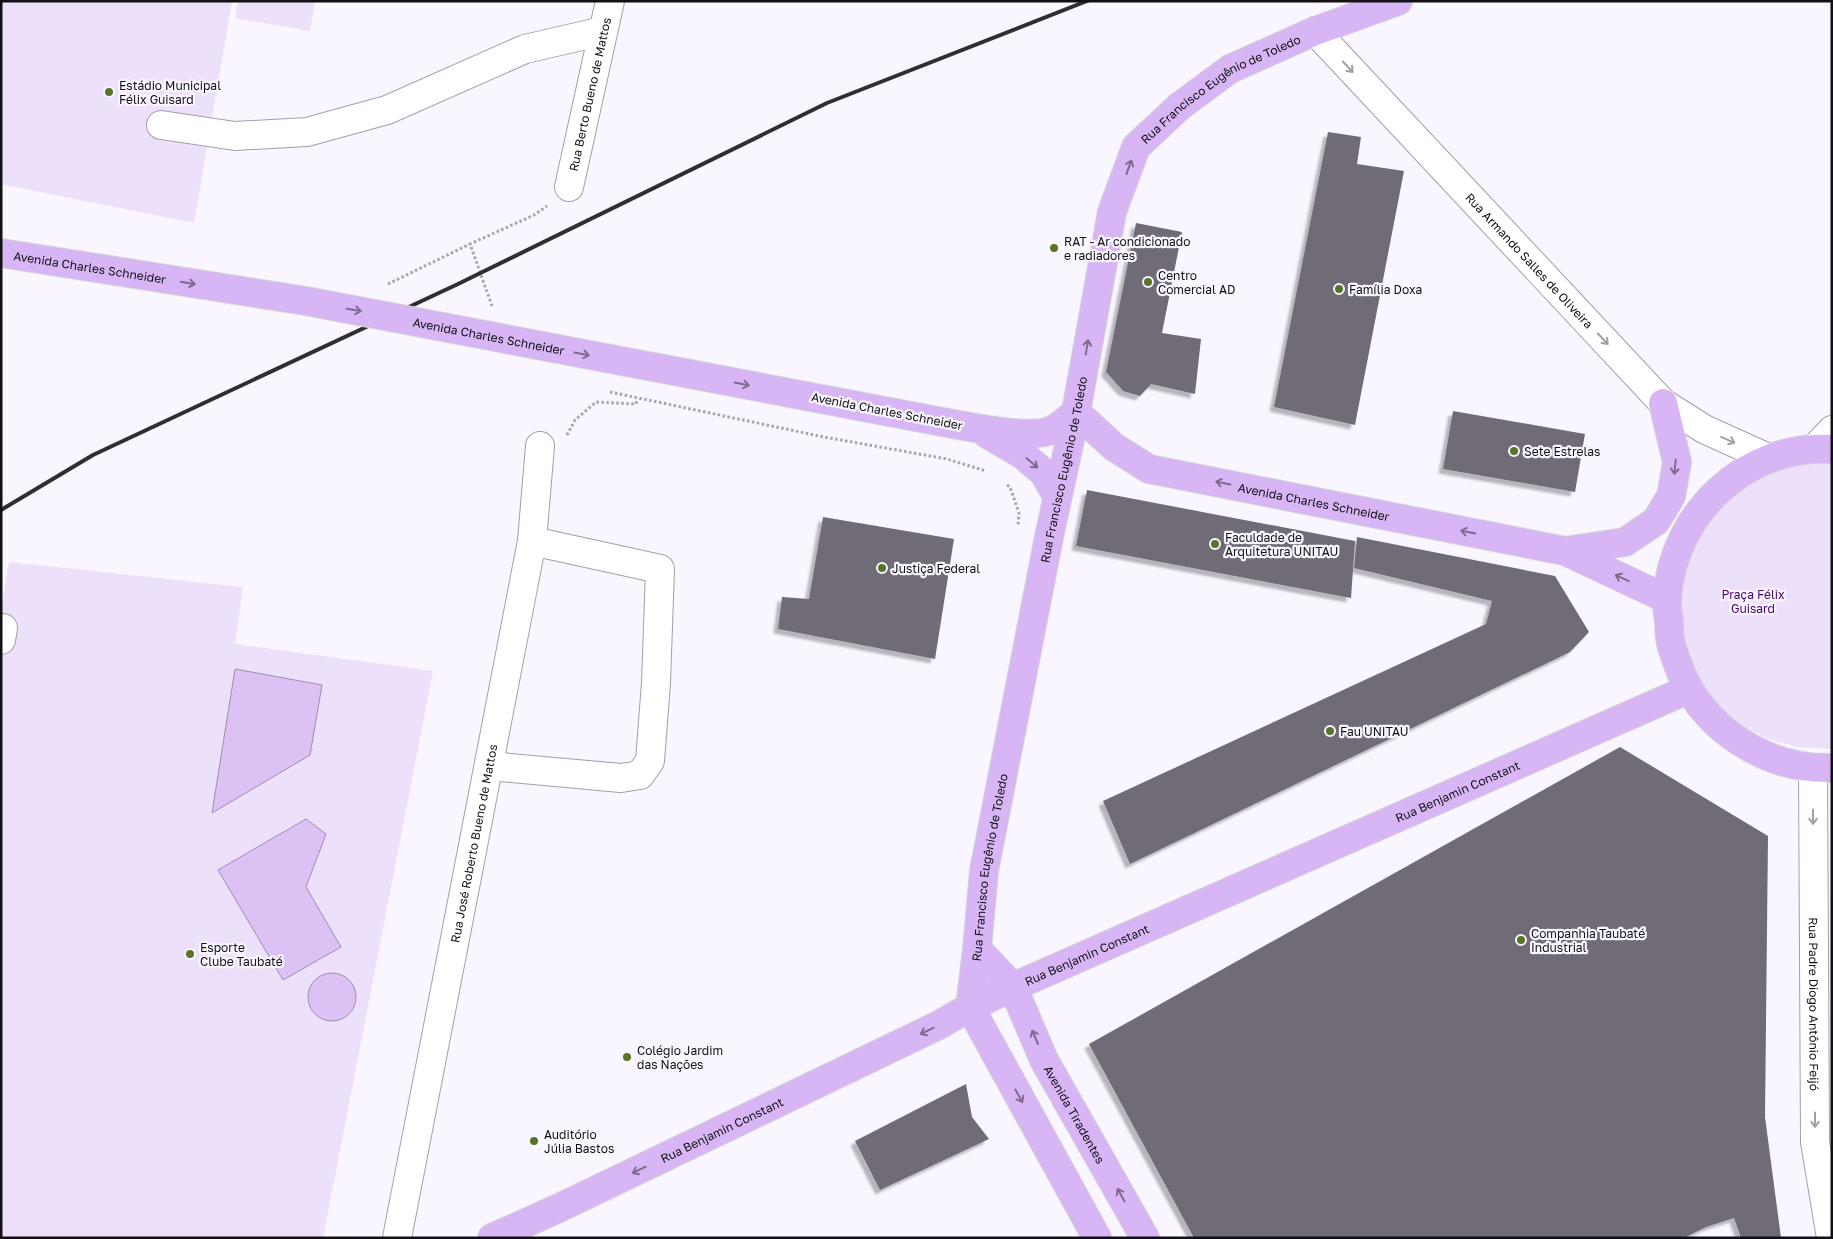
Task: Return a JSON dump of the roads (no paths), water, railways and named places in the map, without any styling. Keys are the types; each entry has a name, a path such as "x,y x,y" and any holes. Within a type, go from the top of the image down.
{"main road":[{"name":"Rua Francisco Eugênio de Toledo","path":"970,1007 984,871 1057,496 1076,412 1112,212 1136,147 1180,106 1230,68 1315,31 1398,1"},
{"name":"Avenida Charles Schneider","path":"1,253 389,316 965,426 1035,434 1053,430 1076,412 1114,447 1148,469 1565,551 1667,599"},
{"path":"1565,551 1625,542 1656,521 1670,496 1676,462 1663,403"},
{"name":"Avenida Charles Schneider","path":"965,426 1023,455 1044,474 1057,496"},
{"path":"1822,768 1775,759 1741,743 1712,719 1689,689 1671,646 1667,599 1676,554 1697,513 1728,480 1768,458 1826,442"},
{"name":"Rua Benjamin Constant","path":"492,1238 559,1208 939,1025 970,1007 1013,987 1689,689"},
{"path":"977,949 1013,987"},
{"name":"Avenida Tiradentes","path":"1013,987 1044,1060 1145,1238"},
{"path":"970,1007 1096,1238"}],"street":[{"name":"Rua Berto Bueno de Mattos","path":"568,187 610,1"},
{"path":"161,125 235,136 306,132 387,110 525,48 603,31"},
{"name":"Rua Armando Salles de Oliveira","path":"1315,31 1663,403 1704,429 1768,458"},
{"name":"Rua José Roberto Bueno de Mattos","path":"397,1238 532,541 540,446"},
{"path":"489,766 622,778 640,775 650,761 656,683 660,570 532,541"},
{"name":"Rua Padre Diogo Antônio Feijó","path":"1822,768 1815,1142 1830,1238"}],"railway":[{"path":"1,510 93,455 458,284 827,103 1087,1"}],"place":[{"name":"Estádio Municipal Félix Guisard","path":"109,92"},
{"name":"RAT - Ar condicionado e radiadores","path":"1054,248"},
{"name":"Centro Comercial AD","path":"1148,282"},
{"name":"Família Doxa","path":"1339,289"},
{"name":"Sete Estrelas","path":"1514,451"},
{"name":"Faculdade de Arquitetura UNITAU","path":"1215,544"},
{"name":"Justiça Federal","path":"882,568"},
{"name":"Fau UNITAU","path":"1330,731"},
{"name":"Companhia Taubaté Industrial","path":"1521,940"},
{"name":"Esporte Clube Taubaté","path":"190,954"},
{"name":"Colégio Jardim das Nações","path":"627,1057"},
{"name":"Auditório Júlia Bastos","path":"534,1141"}],"park label":[{"name":"Praça Félix Guisard","path":"1753,601"}]}
